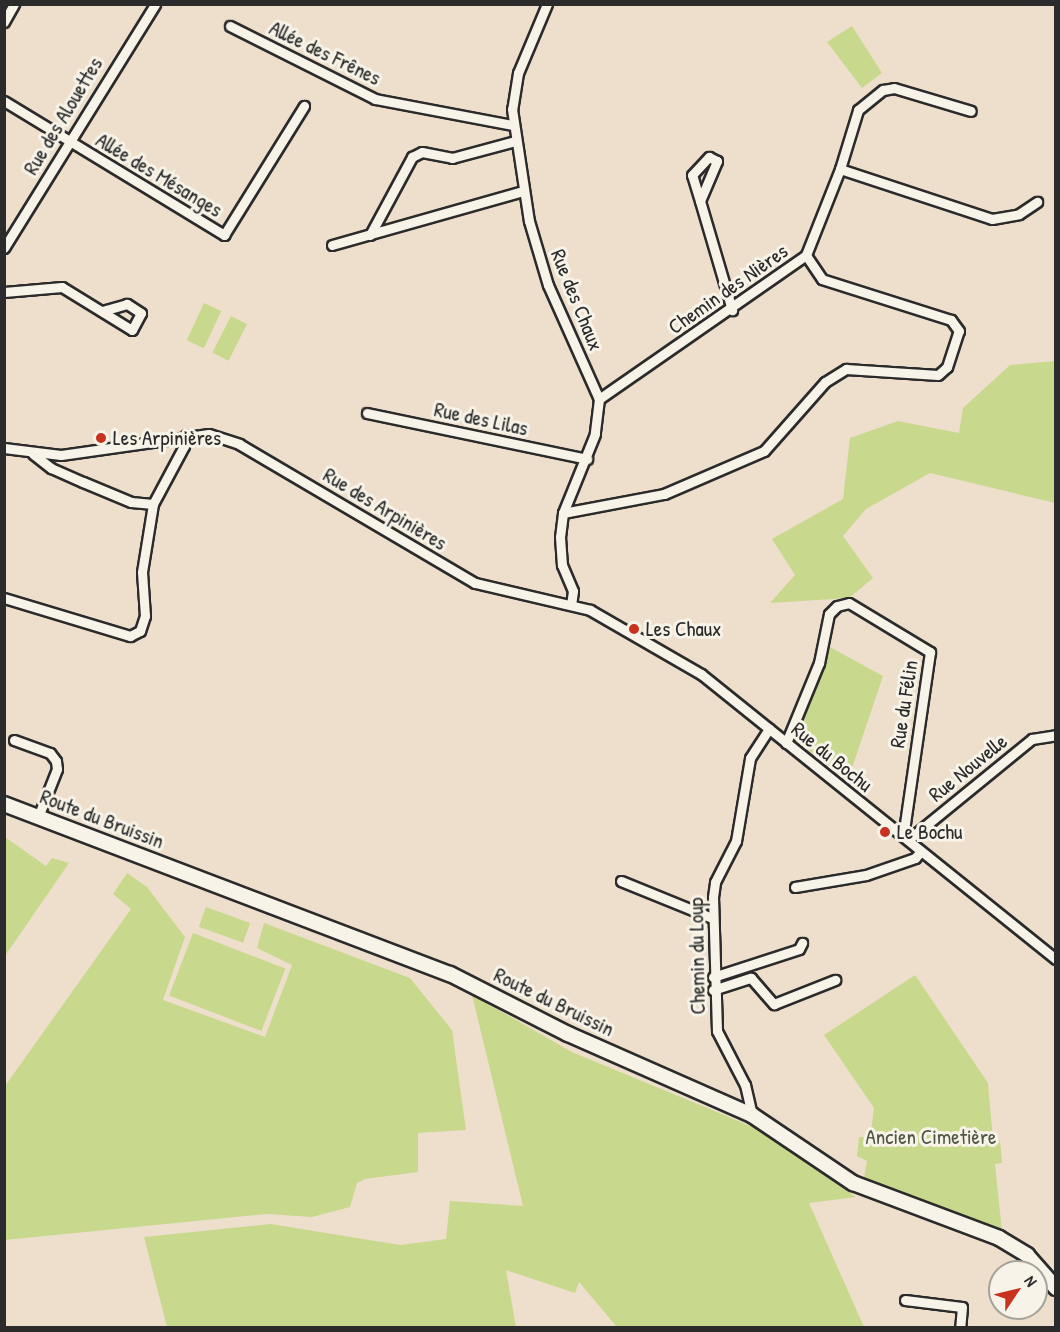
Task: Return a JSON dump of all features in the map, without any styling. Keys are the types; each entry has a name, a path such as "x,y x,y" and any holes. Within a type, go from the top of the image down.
{"street":[{"path":"4,22 15,4"},
{"name":"Rue des Alouettes","path":"4,248 155,4"},
{"name":"Rue des Chaux","path":"547,4 519,73 513,125 523,191 548,285 598,399 595,434 587,459 563,513 560,537 562,565 573,591 572,605"},
{"name":"Allée des Frênes","path":"230,26 375,99 513,125"},
{"name":"Chemin des Nières","path":"598,399 732,310 806,255 840,169 858,110 883,90 894,88 971,111"},
{"path":"4,101 69,141"},
{"name":"Allée des Mésanges","path":"69,141 224,236 304,106"},
{"path":"370,235 412,157 422,152 452,158 515,141"},
{"path":"840,169 992,219 1019,214 1037,202"},
{"path":"332,245 523,191"},
{"path":"700,201 732,310"},
{"path":"563,513 664,494 764,451 825,382 846,369 938,375 947,367 959,331 951,320 822,279 806,255"},
{"path":"4,292 62,287 102,311"},
{"name":"Rue des Lilas","path":"368,413 587,459"},
{"name":"Rue des Arpinières","path":"4,448 33,454 61,455 186,435 209,434 239,444 475,583 502,592 572,605"},
{"path":"4,598 130,636 140,631 145,616 142,572 153,504 184,446 186,435"},
{"name":"Rue des Arpinières","path":"33,454 51,468 83,482 131,502 153,504"},
{"name":"Rue du Félin","path":"786,743 819,663 829,614 837,606 849,603 930,652 906,838"},
{"name":"Rue du Bochu","path":"572,605 590,610 701,674 1056,960"},
{"name":"Chemin du Loup","path":"752,1115 745,1084 717,1031 713,990 712,918 715,882 736,841 750,758 769,729"},
{"name":"Rue Nouvelle","path":"906,838 1032,739 1056,735"},
{"path":"14,740 50,753 56,761 57,769 38,817"},
{"name":"Route du Bruissin","path":"4,804 450,974 568,1034 752,1115 853,1184 999,1238 1027,1256 1056,1288"},
{"path":"795,887 866,875 915,858 921,851"},
{"path":"621,881 712,918"},
{"path":"713,977 799,949 801,943"},
{"path":"713,990 751,978 774,1004 835,980"},
{"path":"905,1300 962,1307 960,1328"}],"green space":[{"path":"852,26 882,73 862,88 827,42"},
{"path":"204,303 221,311 204,348 187,340"},
{"path":"231,316 247,324 228,361 212,353"},
{"path":"1055,361 1055,503 930,473 866,509 843,536 873,578 849,598 770,603 795,575 772,539 843,499 850,438 898,421 959,433 963,408 1010,365"},
{"path":"828,646 883,676 848,780 797,741"},
{"path":"5,837 46,866 52,858 69,863 5,956"},
{"path":"127,873 147,887 185,937 163,1000 265,1037 292,965 257,948 264,923 410,978 452,1030 466,1130 418,1133 418,1172 365,1179 357,1183 350,1207 312,1217 267,1214 5,1240 5,1086 131,909 113,894"},
{"path":"206,907 250,923 243,943 199,927"},
{"path":"193,933 285,968 261,1031 169,996"},
{"name":"Ancien Cimetière","path":"915,975 988,1083 993,1140 1000,1140 1002,1163 995,1164 1002,1231 864,1178 867,1161 857,1156 859,1137 870,1138 874,1108 824,1035"},
{"path":"472,995 572,1052 753,1127 856,1197 809,1203 864,1327 617,1327 579,1282 575,1293 506,1270 516,1327 167,1327 144,1237 271,1224 400,1245 446,1239 450,1201 523,1206"}],"place":[{"name":"Les Arpinières","path":"101,438"},
{"name":"Les Chaux","path":"634,629"},
{"name":"Le Bochu","path":"885,832"}]}
